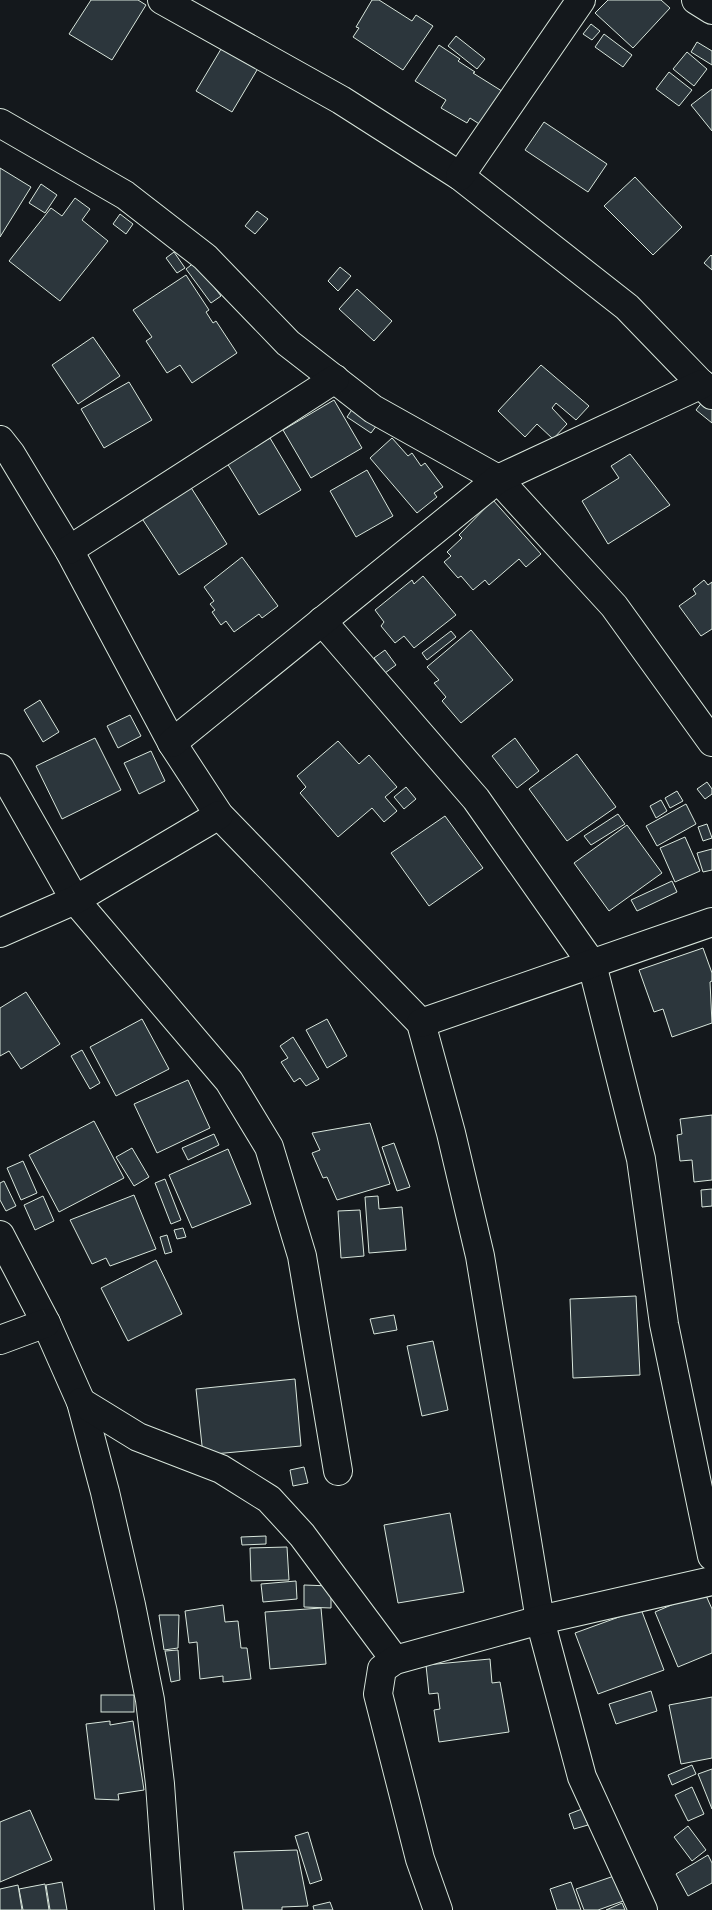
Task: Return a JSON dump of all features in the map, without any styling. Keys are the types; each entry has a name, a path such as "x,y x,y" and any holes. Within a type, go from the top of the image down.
{"street":[{"path":"162,0 341,100 460,176 627,307 707,389 498,479 172,743"},
{"path":"460,176 581,0"},
{"path":"696,0 712,10"},
{"path":"0,124 125,195 205,257 288,343 373,409 498,479 614,606 712,742"},
{"path":"69,550 335,379"},
{"path":"0,440 11,454 69,550 172,743 219,815 421,1024 451,1133 480,1256 540,1620 582,1777 644,1910"},
{"path":"322,621 476,799 592,964 641,1159 664,1324 712,1556"},
{"path":"0,768 75,900 229,1081 269,1147 302,1256 338,1471"},
{"path":"0,933 75,900 219,815"},
{"path":"421,1024 712,922"},
{"path":"0,1236 46,1323 81,1402 131,1605 150,1700 160,1784 169,1910"},
{"path":"0,1340 46,1323"},
{"path":"81,1402 138,1437 220,1469 269,1499 302,1535 395,1660"},
{"path":"438,1910 420,1859 378,1694 382,1669 395,1660 540,1620 712,1580"}],"building":[{"path":"91,0 138,0 146,5 112,60 69,34"},
{"path":"372,0 379,0 412,21 416,15 433,26 403,70 353,37 359,28 356,27"},
{"path":"608,0 661,0 670,8 633,48 595,13"},
{"path":"591,24 600,31 592,40 583,34"},
{"path":"604,34 632,55 623,67 595,47"},
{"path":"456,36 485,59 477,69 448,46"},
{"path":"697,42 712,51 712,65 691,52"},
{"path":"224,44 260,65 232,112 196,91"},
{"path":"439,45 460,59 458,61 475,72 473,73 505,93 484,127 470,118 467,123 441,108 446,100 415,81"},
{"path":"687,52 707,69 694,86 673,69"},
{"path":"669,72 692,90 679,106 656,89"},
{"path":"712,89 712,131 691,105"},
{"path":"544,122 607,164 588,192 525,150"},
{"path":"0,168 31,187 0,237"},
{"path":"635,177 682,227 653,255 604,206"},
{"path":"41,184 57,195 45,213 29,203"},
{"path":"75,198 90,209 82,220 108,241 60,301 9,261 51,208 62,216"},
{"path":"257,211 268,219 255,234 245,226"},
{"path":"120,214 133,224 126,234 113,224"},
{"path":"174,252 185,268 177,273 166,258"},
{"path":"712,256 712,270 704,263"},
{"path":"195,262 221,296 211,303 186,269"},
{"path":"340,267 351,276 338,291 328,281"},
{"path":"186,275 209,310 206,312 213,323 216,321 237,353 192,383 180,365 167,373 146,341 152,337 133,310"},
{"path":"357,289 392,321 374,341 339,309"},
{"path":"93,337 120,376 78,404 52,365"},
{"path":"541,365 589,406 576,420 556,403 552,408 567,424 553,439 537,424 525,437 498,411"},
{"path":"129,382 152,420 104,448 81,409"},
{"path":"334,400 362,448 311,478 283,430"},
{"path":"703,401 712,407 712,423 696,410"},
{"path":"355,405 380,421 371,433 347,417"},
{"path":"270,438 301,490 259,515 227,463"},
{"path":"392,438 408,456 412,453 421,466 425,463 443,487 434,493 437,497 417,513 370,458"},
{"path":"630,454 670,505 608,544 582,501 619,478 611,466"},
{"path":"367,470 393,516 356,537 330,491"},
{"path":"190,486 227,544 179,575 141,517"},
{"path":"493,500 541,554 526,567 519,559 489,585 485,580 473,590 461,576 458,578 444,562 451,556 447,552 462,538 459,535"},
{"path":"242,557 278,606 262,618 259,614 234,632 226,621 221,625 212,612 215,610 210,604 214,601 204,587"},
{"path":"423,576 456,615 414,648 404,636 395,643 381,626 384,622 375,610 412,580 414,584"},
{"path":"704,580 708,585 712,582 712,629 701,636 679,606 696,594 693,589"},
{"path":"471,630 513,680 461,723 442,701 446,697 434,683 439,680 427,667"},
{"path":"451,631 456,637 427,660 422,653"},
{"path":"385,650 396,665 385,673 374,658"},
{"path":"40,700 59,732 43,742 24,710"},
{"path":"130,715 141,736 118,748 107,726"},
{"path":"95,738 121,790 62,819 36,766"},
{"path":"515,738 539,771 517,788 492,756"},
{"path":"338,741 359,764 369,755 397,787 385,797 397,811 384,822 372,808 338,837 300,793 306,787 297,776"},
{"path":"151,751 165,781 139,794 124,763"},
{"path":"577,754 616,807 567,841 529,789"},
{"path":"707,782 712,789 712,794 705,799 697,789"},
{"path":"406,787 416,799 404,809 394,797"},
{"path":"677,791 683,801 670,808 665,798"},
{"path":"661,800 667,811 656,818 650,806"},
{"path":"686,804 696,824 657,846 646,826"},
{"path":"618,814 625,824 591,845 584,836"},
{"path":"445,816 483,868 429,906 391,853"},
{"path":"707,824 712,838 703,841 698,827"},
{"path":"627,825 662,873 609,911 574,863"},
{"path":"685,837 700,871 675,882 660,848"},
{"path":"712,849 712,870 703,872 697,853"},
{"path":"672,881 677,892 637,911 631,900"},
{"path":"703,948 712,973 712,981 710,982 712,1023 672,1037 663,1009 654,1012 639,970"},
{"path":"26,992 60,1044 21,1069 9,1051 0,1056 0,1008"},
{"path":"142,1019 169,1069 116,1096 90,1047"},
{"path":"327,1019 347,1056 327,1068 306,1030"},
{"path":"293,1037 319,1079 306,1086 300,1078 294,1082 281,1062 288,1058 280,1046"},
{"path":"82,1050 100,1083 90,1089 71,1056"},
{"path":"188,1080 210,1128 157,1153 134,1104"},
{"path":"712,1115 712,1180 694,1182 692,1160 680,1161 677,1135 682,1134 680,1119"},
{"path":"94,1121 124,1178 59,1212 29,1155"},
{"path":"370,1123 390,1184 337,1200 327,1177 323,1178 312,1153 320,1150 312,1133"},
{"path":"214,1134 219,1145 188,1160 182,1148"},
{"path":"394,1143 410,1187 397,1191 382,1147"},
{"path":"132,1148 149,1177 134,1186 116,1157"},
{"path":"228,1149 251,1204 192,1228 169,1175"},
{"path":"23,1161 37,1193 21,1200 7,1168"},
{"path":"165,1179 181,1220 171,1224 155,1183"},
{"path":"4,1181 16,1206 6,1211 0,1200 0,1183"},
{"path":"712,1189 712,1206 702,1207 701,1190"},
{"path":"134,1195 156,1249 110,1266 106,1258 92,1264 70,1220"},
{"path":"43,1196 54,1221 35,1230 24,1205"},
{"path":"378,1196 379,1209 402,1207 406,1250 369,1253 365,1197"},
{"path":"360,1210 364,1256 341,1258 338,1211"},
{"path":"183,1228 186,1237 177,1239 174,1230"},
{"path":"167,1235 172,1252 165,1254 160,1237"},
{"path":"156,1260 182,1314 128,1341 101,1288"},
{"path":"636,1296 640,1375 573,1378 570,1299"},
{"path":"394,1315 397,1330 374,1334 370,1319"},
{"path":"433,1341 448,1410 422,1416 407,1346"},
{"path":"295,1379 301,1446 203,1455 196,1389"},
{"path":"304,1467 308,1483 293,1486 290,1470"},
{"path":"450,1513 464,1592 398,1603 384,1525"},
{"path":"266,1536 266,1544 242,1545 241,1537"},
{"path":"287,1547 289,1580 251,1581 250,1548"},
{"path":"296,1581 297,1599 263,1602 261,1584"},
{"path":"304,1585 331,1586 331,1608 304,1607"},
{"path":"704,1591 712,1609 712,1653 678,1667 655,1612"},
{"path":"223,1605 225,1622 238,1621 241,1648 247,1648 251,1679 223,1682 223,1676 200,1679 197,1642 189,1643 185,1611"},
{"path":"321,1608 326,1664 270,1669 265,1612"},
{"path":"641,1609 664,1670 598,1694 575,1633"},
{"path":"159,1615 179,1615 178,1648 164,1650"},
{"path":"178,1650 180,1680 171,1682 165,1651"},
{"path":"490,1659 492,1683 500,1682 509,1732 439,1742 434,1710 440,1709 438,1693 429,1694 426,1665"},
{"path":"651,1691 657,1711 616,1724 609,1704"},
{"path":"101,1695 134,1695 134,1712 101,1712"},
{"path":"712,1697 712,1758 681,1764 669,1705"},
{"path":"110,1721 110,1725 133,1721 144,1790 118,1794 119,1800 95,1799 86,1724"},
{"path":"692,1765 696,1774 672,1785 668,1775"},
{"path":"712,1769 712,1809 698,1774"},
{"path":"692,1787 704,1814 688,1821 675,1795"},
{"path":"582,1809 588,1825 574,1829 569,1814"},
{"path":"30,1810 52,1860 0,1882 0,1822"},
{"path":"688,1826 706,1850 692,1861 674,1837"},
{"path":"308,1832 322,1880 310,1884 295,1836"},
{"path":"297,1850 308,1906 282,1907 282,1910 243,1910 234,1852"},
{"path":"708,1855 712,1863 712,1883 688,1896 676,1874"},
{"path":"617,1875 626,1900 598,1910 584,1910 576,1889"},
{"path":"62,1882 67,1910 50,1910 46,1885"},
{"path":"571,1882 581,1910 557,1910 550,1889"},
{"path":"45,1884 49,1910 23,1910 19,1889"},
{"path":"18,1885 22,1910 0,1910 0,1889"},
{"path":"330,1902 333,1910 314,1910 313,1906"},
{"path":"622,1903 625,1910 606,1910"}]}
